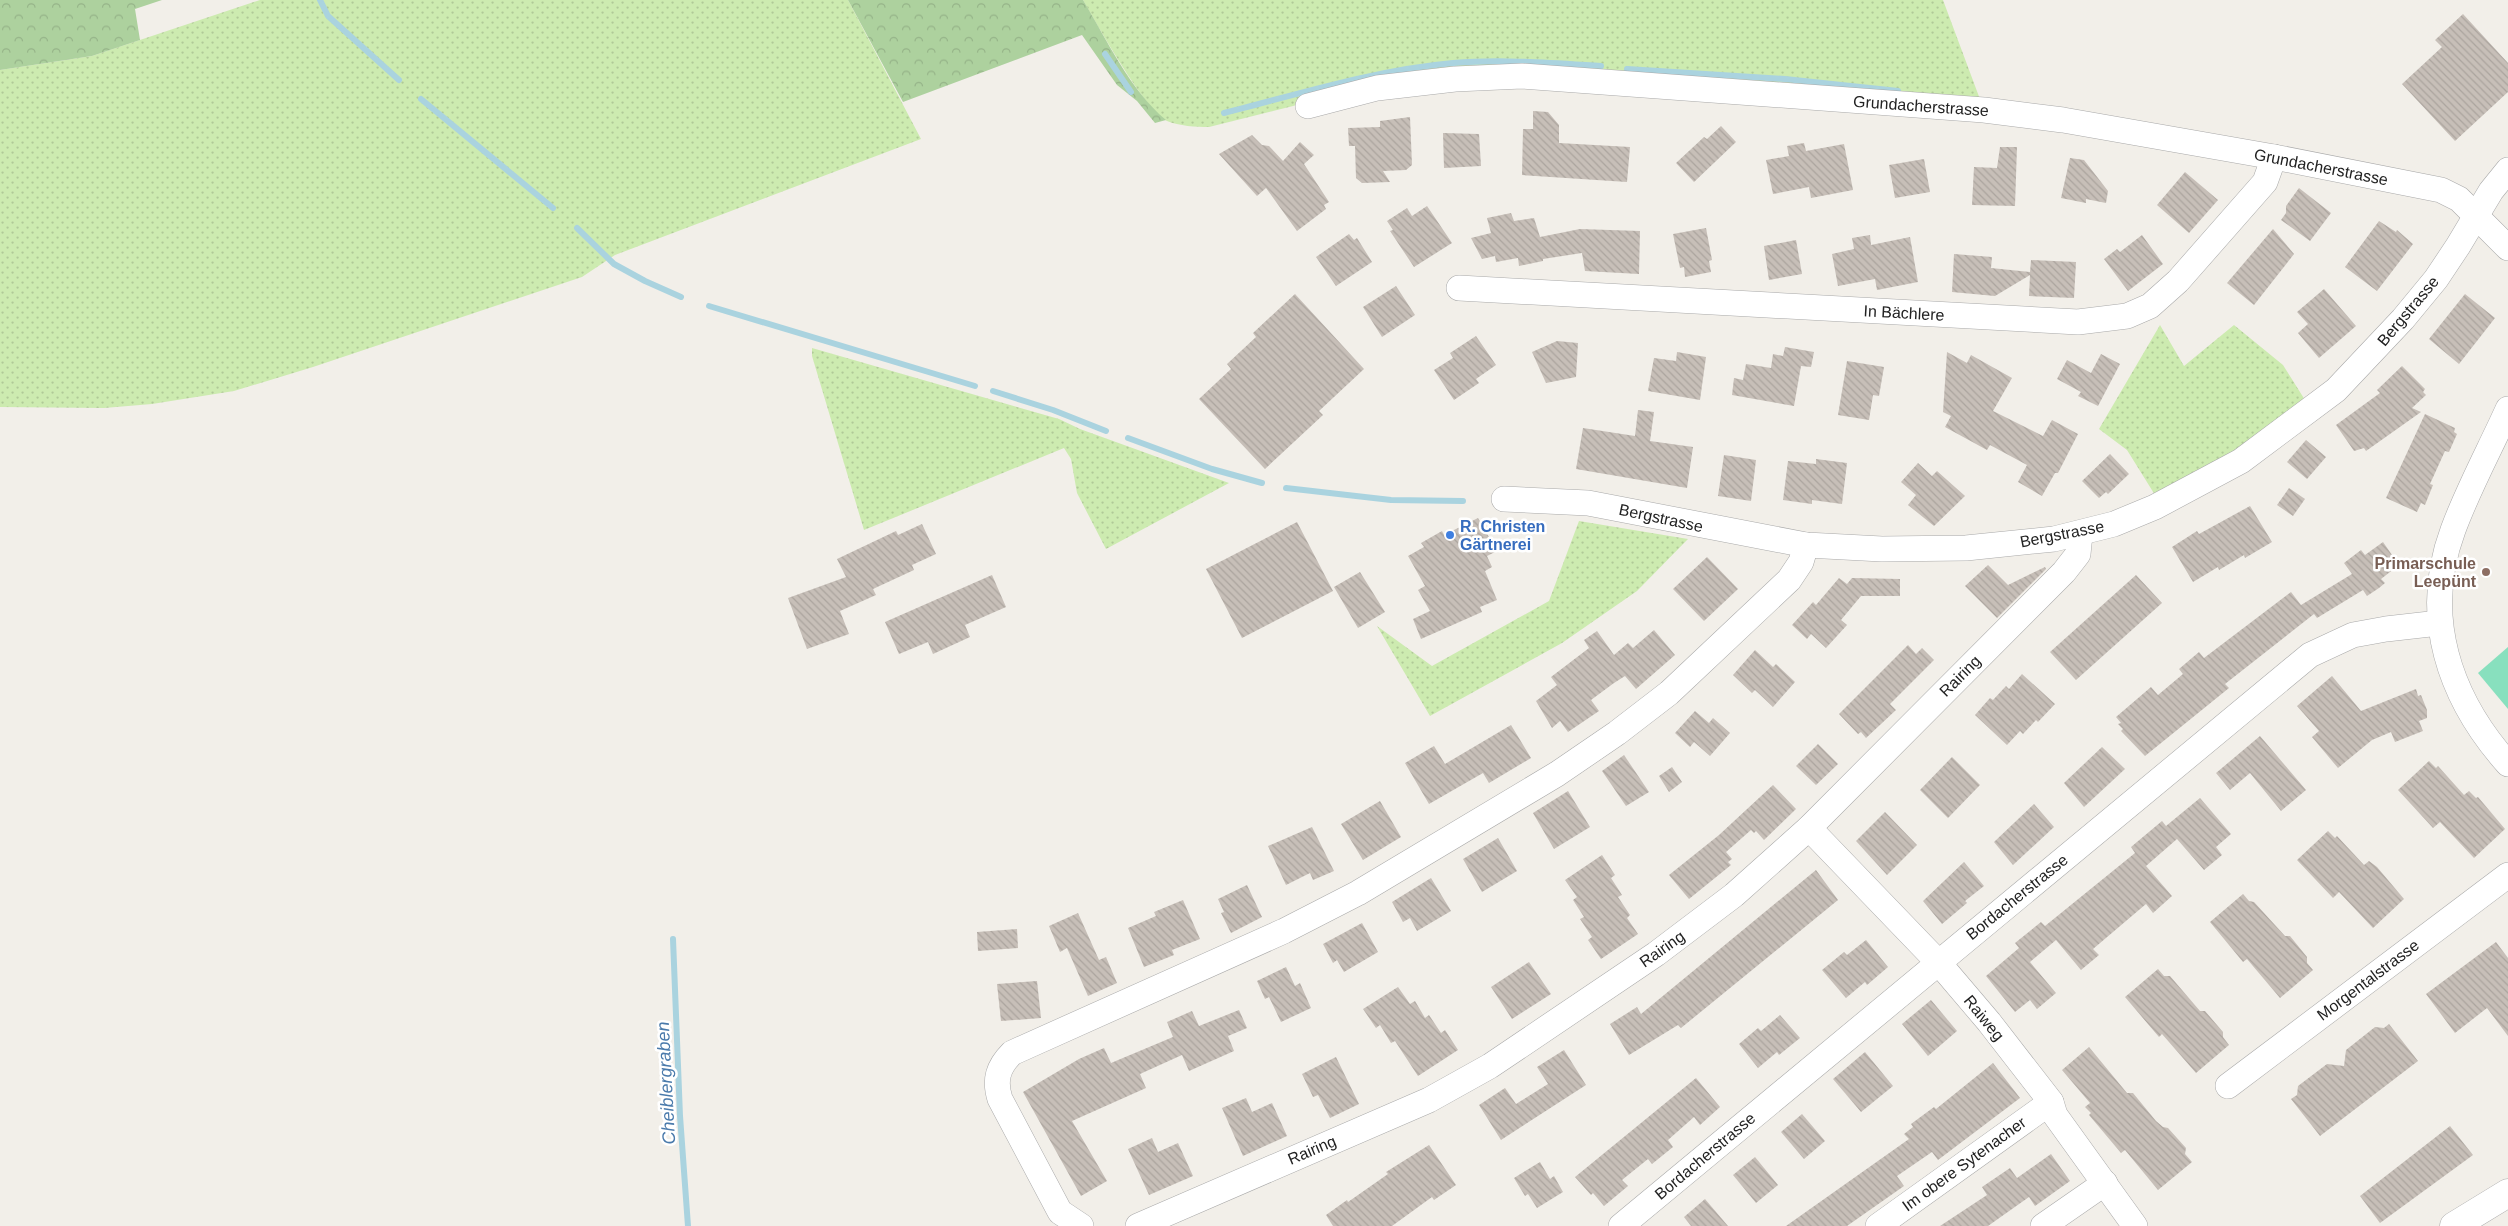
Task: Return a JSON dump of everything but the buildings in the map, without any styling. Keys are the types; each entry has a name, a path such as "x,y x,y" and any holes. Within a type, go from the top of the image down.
{"street":[{"name":"Grundacherstrasse","path":"1308,106 1377,88 1455,79 1522,76 1984,110 2063,120 2274,157 2440,190 2459,199 2477,214 2508,248"},
{"name":"In Bächlere","path":"1459,288 2078,322 2127,316 2150,306 2178,281 2266,182 2274,157"},
{"name":"Bergstrasse","path":"1504,498 1588,503 1806,546 1882,549 1966,548 2054,539 2114,524 2155,507 2241,461 2330,395 2365,361 2409,313 2458,246 2477,214 2508,170"},
{"path":"2508,409 2452,531 2444,570 2439,623 2447,659 2459,695 2474,722 2508,764"},
{"name":"Rairing","path":"1138,1226 1429,1100 1490,1066 1702,921 1764,870 1810,828 2064,572 2078,554 2080,534"},
{"path":"1081,1226 1060,1212 1000,1099 997,1091 998,1074 1001,1066 1012,1053 1284,931 1358,893 1557,774 1617,733 1669,693 1789,580 1801,562 1806,546"},
{"name":"Bordacherstrasse","path":"1621,1226 2310,655 2353,635 2386,628 2439,623"},
{"name":"Raiweg","path":"1810,828 1938,962 1989,1022 2051,1102 2055,1115 2136,1226"},
{"name":"Morgentalstrasse","path":"2228,1086 2508,875"},
{"name":"Im obere Sytenacher","path":"1878,1226 2051,1102"},
{"path":"2043,1226 2105,1183"},
{"path":"2454,1226 2508,1192"}],"green space":[{"path":"0,0 162,0 135,9 140,40 92,56 0,70"},
{"path":"260,0 848,0 921,139 615,255 582,277 313,367 234,391 152,404 104,408 0,407 0,70 92,56"},
{"path":"848,0 1083,0 1130,79 1153,108 1166,120 1155,123 1137,101 1117,85 1082,35 903,102"},
{"path":"1083,0 1943,0 1984,110 1522,76 1301,104 1209,127 1188,126 1167,121 1147,101 1134,85"},
{"path":"2160,325 2184,366 2234,325 2283,365 2305,400 2217,463 2155,495 2127,450 2099,429"},
{"path":"812,348 1059,419 1080,429 1229,483 1106,549 1077,493 1071,459 1064,448 864,530 812,356"},
{"path":"1579,521 1688,539 1637,591 1562,643 1430,716 1377,626 1432,666 1549,601"},
{"path":"2508,647 2508,709 2478,673"}],"waterway":[{"path":"320,0 328,16 399,80"},
{"path":"1105,54 1131,92"},
{"path":"1224,113 1366,77 1424,66 1490,61 1601,66"},
{"path":"1627,69 1785,79 1898,91"},
{"path":"421,99 553,208"},
{"path":"577,228 614,264 645,281 681,297"},
{"path":"709,306 975,386"},
{"path":"993,391 1053,410 1106,431"},
{"path":"1128,438 1212,469 1262,483"},
{"path":"1286,488 1391,500 1463,501"},
{"name":"Cheiblergraben","path":"673,939 680,1116 688,1226"}],"place":[{"name":"R. Christen Gärtnerei","path":"1450,535"},
{"name":"Primarschule Leepünt","path":"2486,572"}]}
